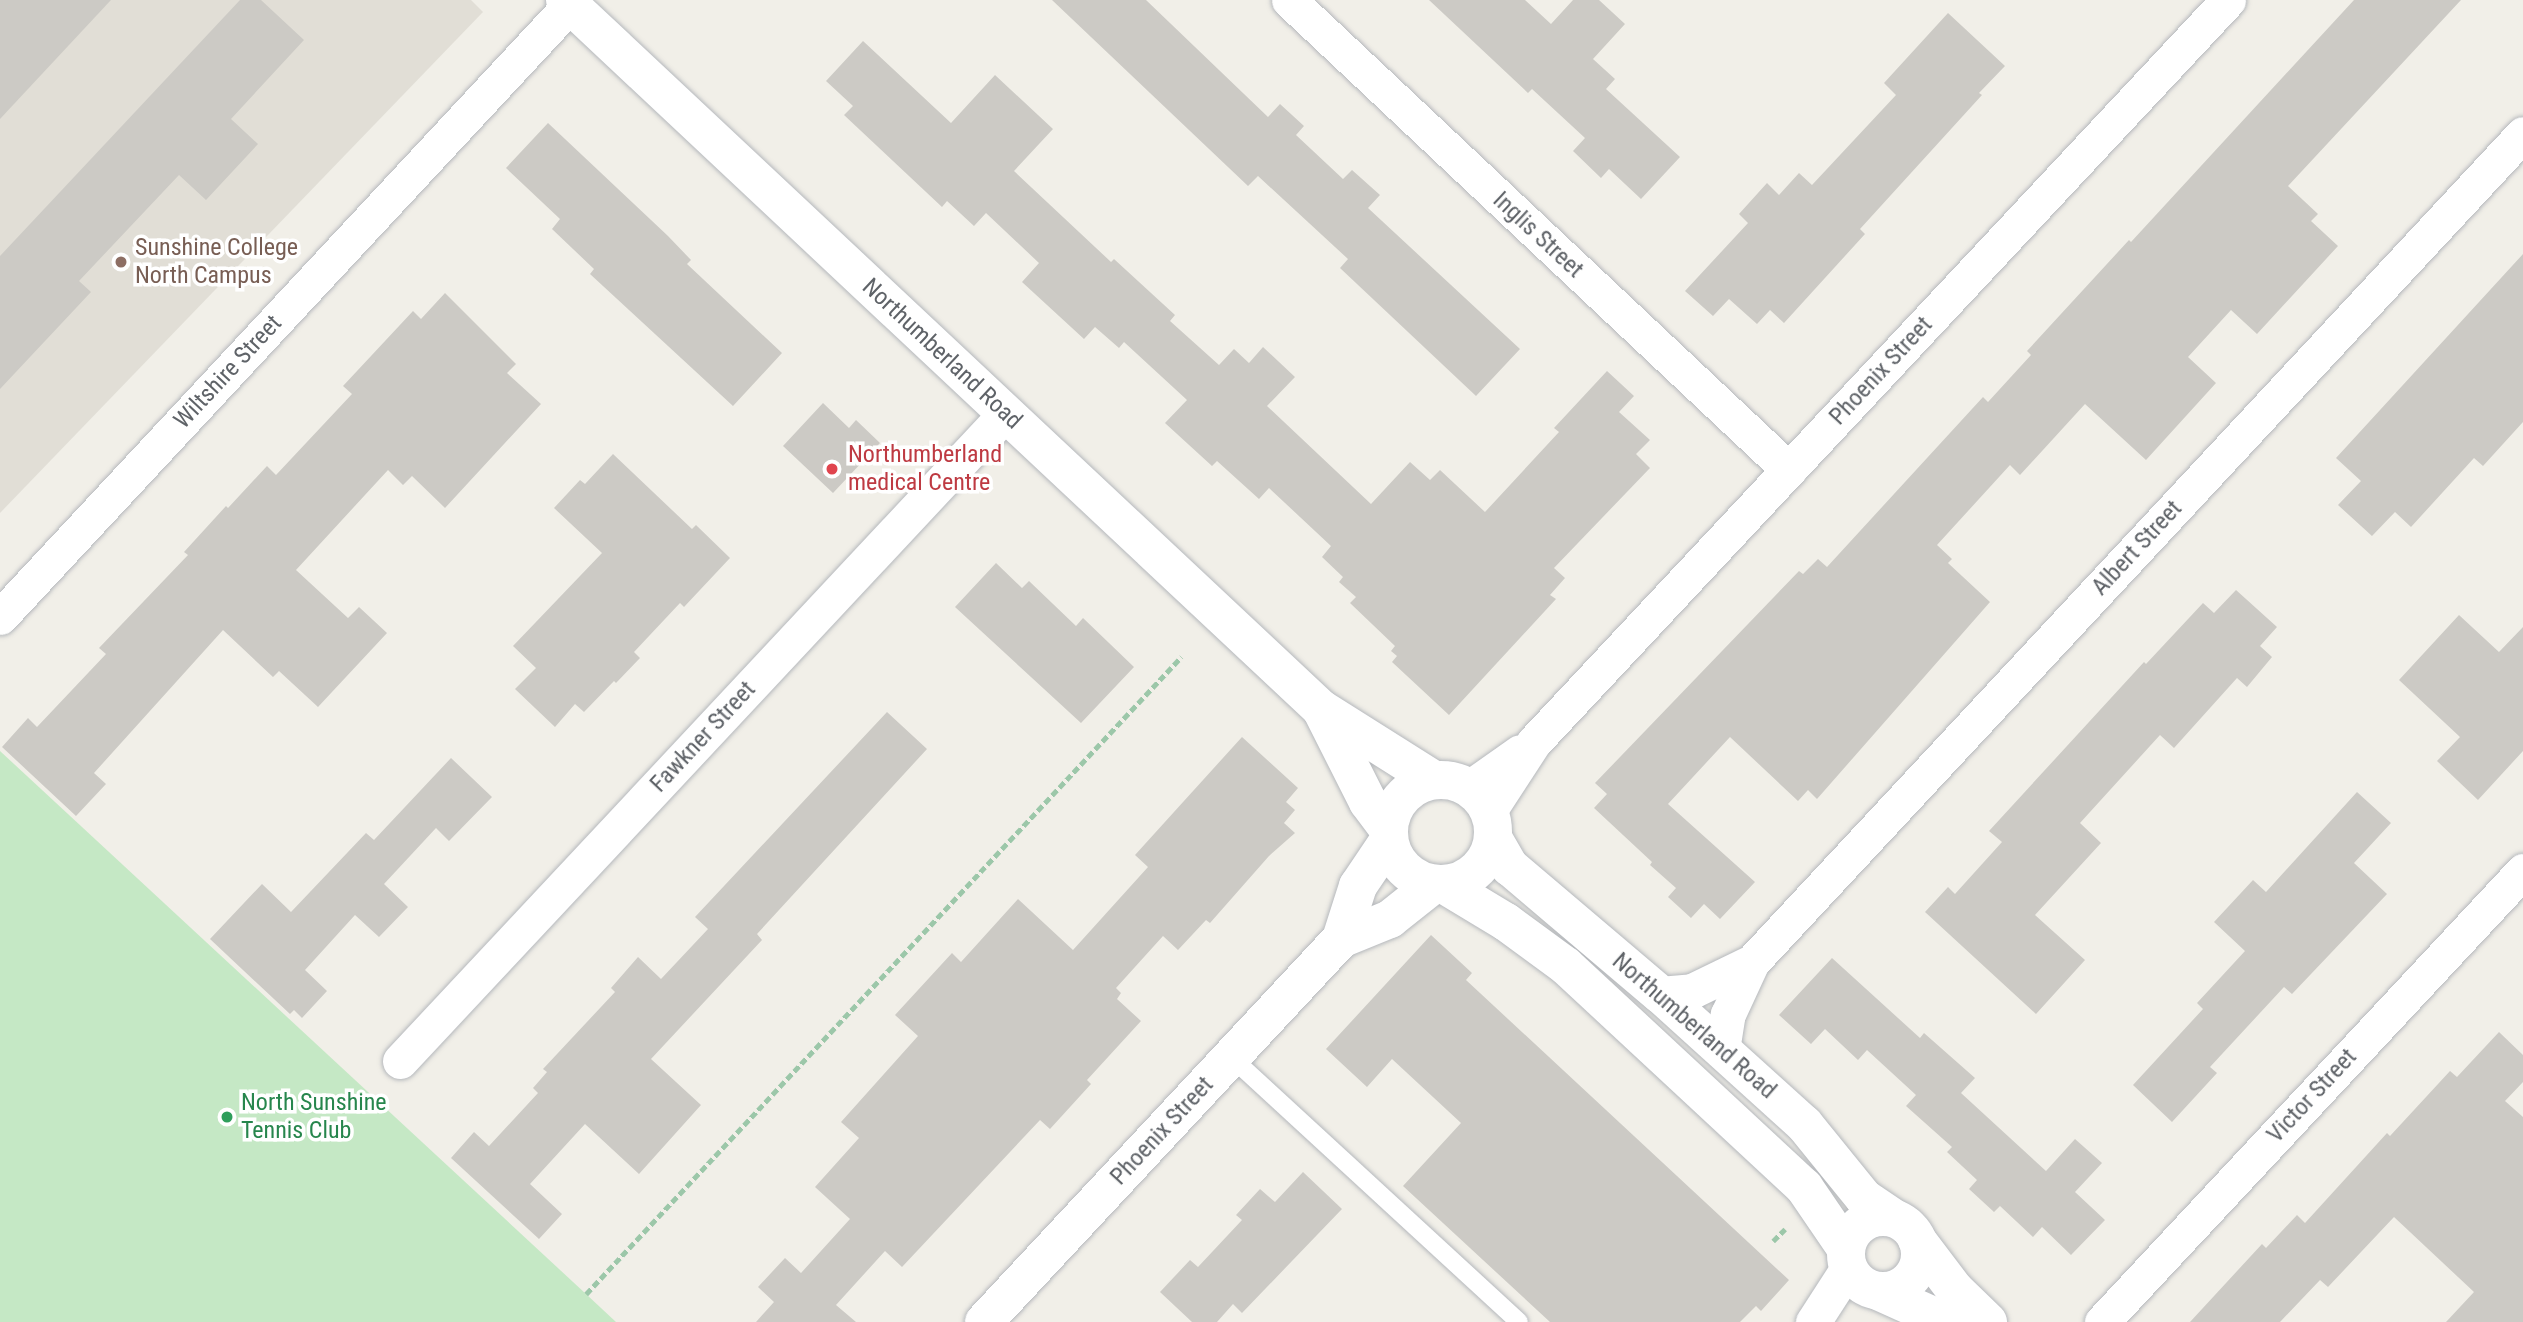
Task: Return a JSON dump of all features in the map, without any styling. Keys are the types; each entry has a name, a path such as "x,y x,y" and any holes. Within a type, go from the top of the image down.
{"street":[{"name":"Inglis Street","path":"1289,0 1789,470"},
{"name":"Phoenix Street","path":"1471,804 1534,742 2228,0"},
{"name":"Northumberland Road","path":"568,2 1320,708 1471,804 1510,867 1660,994 1804,1124 1864,1198 1905,1228 1955,1290 1987,1322"},
{"name":"Wiltshire Street","path":"0,617 568,2"},
{"name":"Albert Street","path":"1722,1050 1728,1014 1752,962 2523,134"},
{"name":"Fawkner Street","path":"400,1061 1005,414"},
{"name":"Northumberland Road","path":"1320,708 1368,802 1389,835"},
{"path":"1422,783 1471,804 1485,861 1466,877 1438,884 1409,873 1399,864 1389,835 1390,818 1402,797 1422,783"},
{"name":"Phoenix Street","path":"1341,939 1358,886 1389,835"},
{"name":"Victor Street","path":"2102,1322 2523,871"},
{"name":"Phoenix Street","path":"984,1322 1341,939 1390,919 1438,884"},
{"name":"Northumberland Road","path":"1438,884 1517,929 1566,966 1804,1187 1860,1274"},
{"name":"Albert Street","path":"1660,994 1692,991 1752,962"},
{"path":"1822,1322 1860,1274 1857,1226 1868,1220 1905,1228 1920,1254 1917,1269 1908,1282 1895,1290 1860,1274"},
{"path":"1813,1322 1860,1274"},
{"path":"1860,1274 1947,1322"}],"lane":[{"path":"1231,1057 1519,1322"}],"path":[{"path":"586,1294 1181,657"}],"shaded area":[{"name":"Sunshine College North Campus","path":"0,0 471,0 483,12 0,513"}],"green space":[{"path":"0,751 586,1294 616,1322 0,1322"}],"building":[{"path":"0,0 111,0 0,119"},
{"path":"240,0 261,0 304,40 231,119 258,144 206,200 179,175 79,281 91,292 0,389 0,256"},
{"path":"1052,0 1146,0 1268,117 1280,104 1304,126 1296,135 1343,179 1352,170 1380,195 1368,208 1520,349 1476,396 1340,268 1348,259 1258,176 1248,186"},
{"path":"1429,0 1525,0 1551,24 1573,0 1599,0 1625,24 1593,59 1615,79 1606,89 1680,157 1641,199 1609,169 1601,178 1573,151 1585,138 1532,89 1528,93"},
{"path":"2354,0 2461,0 2288,186 2318,214 2311,221 2338,246 2257,334 2231,310 2188,357 2216,383 2146,460 2085,404 2020,475 2010,465 1937,545 1952,559 1948,563 1990,602 1817,799 1808,790 1798,801 1730,737 1668,804 1755,882 1720,919 1704,904 1691,918 1668,897 1676,888 1594,808 1607,794 1595,783 1799,571 1803,574 1818,559 1827,567 1983,397 1988,402 2031,355 2027,351"},
{"path":"1948,13 2005,66 1860,229 1865,234 1784,323 1770,310 1757,324 1729,299 1713,316 1685,291 1748,223 1739,214 1767,183 1779,195 1799,173 1812,185 1896,95 1884,83"},
{"path":"863,41 951,123 995,75 1053,129 1014,171 1111,262 1114,259 1175,315 1170,321 1219,365 1234,349 1249,363 1263,347 1295,377 1267,406 1371,504 1410,462 1430,480 1440,470 1485,512 1559,432 1554,428 1607,371 1634,396 1619,412 1650,440 1636,454 1650,468 1554,568 1565,578 1550,595 1556,599 1449,715 1392,662 1397,656 1391,651 1395,646 1350,603 1356,597 1339,582 1343,577 1322,557 1331,546 1269,488 1259,499 1217,461 1212,466 1165,423 1187,400 1124,342 1119,348 1095,327 1084,339 1022,282 1039,263 986,213 974,226 947,201 942,207 844,115 853,106 826,81"},
{"path":"548,123 668,236 691,260 687,264 782,353 733,406 590,274 594,269 552,229 560,219 506,168"},
{"path":"2523,254 2523,422 2483,466 2474,458 2411,527 2395,512 2372,536 2338,505 2361,481 2336,458"},
{"path":"445,293 516,364 507,373 541,404 445,508 412,476 403,485 388,470 296,570 348,618 359,607 387,633 318,707 279,671 273,677 223,630 94,773 106,784 76,816 2,747 28,718 37,727 106,654 99,648 188,555 184,552 226,506 228,508 267,466 276,475 352,394 343,386 413,311 421,319"},
{"name":"Northumberland medical Centre","path":"823,403 849,428 856,420 880,443 833,493 783,446"},
{"path":"613,454 692,529 696,525 730,558 684,607 680,603 634,652 640,658 616,683 614,681 584,712 575,704 555,727 515,689 536,668 513,646 602,553 554,508 580,480 585,484"},
{"path":"996,563 1022,588 1029,581 1076,626 1083,618 1134,667 1081,723 955,607"},
{"path":"2236,590 2277,627 2260,646 2272,657 2247,687 2237,678 2174,748 2160,735 2080,823 2101,843 2035,915 2085,960 2036,1014 1925,912 1948,887 1955,894 2002,842 1989,831 2144,662 2146,664 2203,603 2214,613"},
{"path":"2459,615 2499,652 2523,627 2523,751 2478,800 2437,761 2460,737 2399,680"},
{"path":"887,712 927,749 757,934 762,940 651,1059 701,1105 639,1174 585,1124 530,1184 562,1214 539,1239 451,1158 474,1132 489,1146 538,1093 533,1088 547,1072 543,1069 615,992 611,988 638,957 661,979 708,929 695,917"},
{"path":"1242,737 1298,788 1286,802 1295,810 1284,823 1295,833 1269,856 1210,923 1206,920 1178,950 1163,936 1116,988 1121,993 1117,999 1141,1021 1087,1080 1091,1084 1050,1129 1040,1120 902,1267 885,1251 836,1305 856,1322 756,1322 774,1302 758,1287 785,1258 801,1273 850,1219 815,1187 859,1138 841,1122 918,1036 895,1015 952,953 961,962 1018,899 1073,950 1148,867 1135,855"},
{"path":"451,758 492,797 449,841 436,828 384,884 408,907 379,937 355,915 305,970 327,991 302,1018 294,1010 290,1014 210,939 262,884 291,912 366,833 374,840"},
{"path":"2357,792 2391,823 2354,863 2387,894 2292,994 2284,987 2210,1067 2217,1073 2172,1122 2133,1085 2203,1009 2197,1003 2245,951 2214,922 2253,880 2266,892"},
{"path":"1431,935 1472,973 1466,980 1789,1280 1761,1311 1756,1306 1740,1322 1550,1322 1403,1186 1461,1123 1392,1059 1367,1087 1326,1049"},
{"path":"1832,958 1920,1038 1924,1033 1975,1078 1961,1093 2046,1171 2075,1139 2102,1163 2075,1192 2105,1220 2071,1255 2042,1227 2033,1237 2000,1206 1994,1212 1969,1189 1977,1180 1947,1152 1952,1147 1906,1106 1916,1095 1867,1050 1858,1060 1825,1029 1811,1044 1779,1015"},
{"path":"2499,1032 2523,1055 2523,1082 2505,1101 2523,1117 2523,1322 2446,1322 2474,1292 2394,1217 2328,1287 2320,1280 2280,1322 2190,1322 2262,1244 2266,1248 2297,1215 2305,1223 2387,1133 2390,1136 2450,1071 2457,1077"},
{"path":"1303,1172 1342,1209 1242,1313 1233,1304 1217,1322 1192,1322 1160,1292 1190,1260 1198,1267 1242,1220 1236,1215 1260,1189 1275,1202"}],"place":[{"name":"Sunshine College North Campus","path":"121,262"},
{"name":"Northumberland medical Centre","path":"832,469"},
{"name":"North Sunshine Tennis Club","path":"227,1117"}]}
